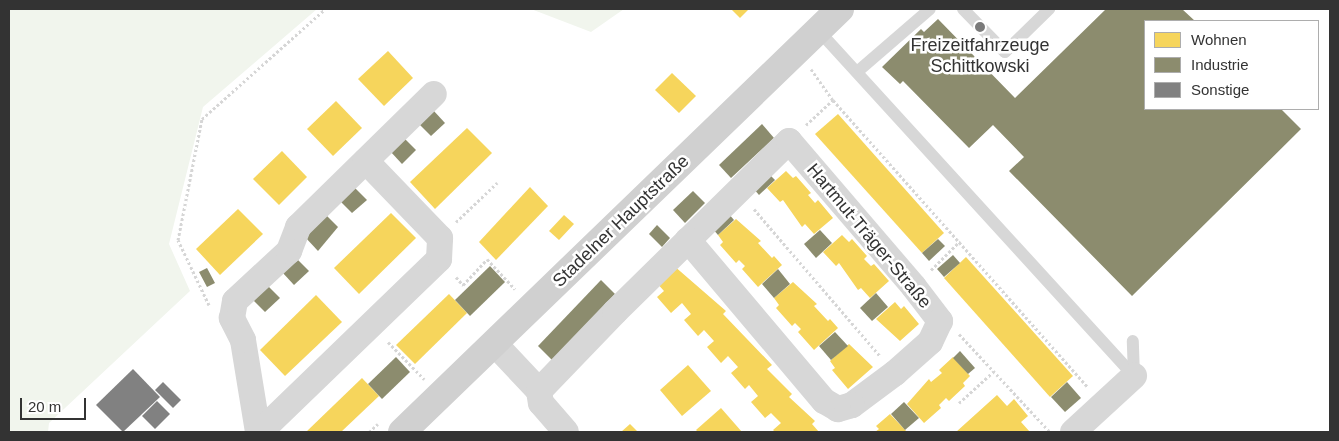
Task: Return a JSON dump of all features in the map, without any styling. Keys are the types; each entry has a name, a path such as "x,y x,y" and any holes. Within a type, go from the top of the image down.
{"main road":[{"name":"Stadelner Hauptstraße","path":"402,432 840,9"}],"street":[{"path":"259,432 243,340 232,318 235,301 289,251 298,227 434,94"},
{"path":"539,390 788,141"},
{"name":"Hartmut-Träger-Straße","path":"688,240 824,401 838,409 852,405 895,373 930,342 940,321 914,287 788,141"},
{"path":"259,432 370,324 439,249 366,161"},
{"path":"494,343 539,390 541,403 566,432"},
{"path":"1073,432 1134,376"}],"lane":[{"path":"857,72 930,9"},
{"path":"963,9 1006,52 1049,9"},
{"path":"818,30 1134,376"},
{"path":"1133,341 1134,376"}],"path":[{"path":"232,318 212,311 178,240 202,119 326,9"},
{"path":"797,51 833,100 1103,404"},
{"path":"788,141 833,100"},
{"path":"496,184 439,249 463,285 487,259 517,292"},
{"path":"739,192 895,373"},
{"path":"914,287 960,242"},
{"path":"940,321 954,329 1050,432"},
{"path":"370,324 424,380"},
{"path":"959,403 994,371"}],"shaded area":[{"path":"9,9 317,9 203,107 169,244 190,291 49,423 48,432 9,432"},
{"path":"531,9 624,9 591,32"}],"building: Wohnen":[{"path":"731,9 749,9 740,18"},
{"path":"388,51 413,78 384,106 358,79"},
{"path":"672,73 696,96 679,113 655,90"},
{"path":"336,101 362,128 333,156 307,129"},
{"path":"838,114 944,233 922,253 815,134"},
{"path":"467,128 492,153 435,209 410,182"},
{"path":"282,151 307,177 279,205 253,179"},
{"path":"786,171 793,178 796,176 811,193 808,195 815,203 818,200 833,218 814,234 805,224 802,227 783,200 780,202 767,188"},
{"path":"530,187 548,206 496,260 479,242"},
{"path":"238,209 263,234 220,275 196,249"},
{"path":"391,213 416,238 359,294 334,268"},
{"path":"564,215 574,224 559,240 549,231"},
{"path":"736,219 761,241 758,243 772,258 774,256 782,265 758,287 742,269 745,266 739,260 736,263 720,245 723,242 718,235"},
{"path":"842,235 849,242 852,239 867,256 864,259 871,266 874,264 889,281 870,298 861,288 858,290 839,263 836,266 823,252"},
{"path":"966,257 1073,376 1050,397 944,278"},
{"path":"673,265 726,311 723,314 772,365 767,369 792,394 789,397 815,421 812,424 819,432 775,432 773,430 781,423 771,413 765,418 751,402 758,396 749,385 745,389 731,373 738,367 728,356 721,363 707,347 714,341 704,330 698,336 684,320 691,314 682,303 671,313 657,297 664,291 655,281"},
{"path":"793,282 817,304 814,306 828,321 830,319 838,328 814,350 798,332 801,329 795,323 792,326 776,308 779,305 774,298"},
{"path":"449,294 467,313 415,364 396,345"},
{"path":"316,295 342,322 285,376 260,350"},
{"path":"895,302 901,309 904,306 919,324 900,341 876,319"},
{"path":"849,344 873,367 848,389 832,370 835,368 830,361"},
{"path":"953,357 970,376 963,383 965,386 949,401 946,398 939,405 941,408 924,423 907,404 929,379 931,382 942,373 939,370"},
{"path":"688,365 711,391 682,416 660,390"},
{"path":"362,378 379,396 341,432 306,432"},
{"path":"997,395 1007,406 1014,399 1028,416 1021,422 1030,432 956,432"},
{"path":"721,408 742,432 698,432 696,430"},
{"path":"890,414 907,432 875,432 879,429 876,426"},
{"path":"630,424 638,432 621,432"}],"building: Industrie":[{"path":"1106,9 1182,9 1194,20 1144,20 1144,110 1282,110 1301,129 1132,296 1009,171 1024,157 993,125 969,148 903,81 900,84 882,67 921,29 924,32 938,19 1015,98"},
{"path":"433,110 445,123 431,136 419,124"},
{"path":"762,124 774,138 731,178 719,165"},
{"path":"404,138 416,150 402,164 390,151"},
{"path":"769,174 775,180 759,195 753,188"},
{"path":"354,187 367,200 352,213 340,201"},
{"path":"693,191 705,203 685,223 673,210"},
{"path":"728,213 734,220 718,235 712,228"},
{"path":"326,215 338,227 318,251 305,237"},
{"path":"657,225 670,238 662,247 649,234"},
{"path":"820,230 832,243 816,258 804,244"},
{"path":"938,239 945,246 929,261 922,253"},
{"path":"953,255 960,263 944,277 937,269"},
{"path":"297,259 309,271 294,285 282,272"},
{"path":"490,266 505,282 470,316 455,300"},
{"path":"207,268 215,283 207,287 199,272"},
{"path":"778,269 790,284 774,298 762,284"},
{"path":"601,280 615,294 552,360 538,346"},
{"path":"268,286 280,298 265,312 253,300"},
{"path":"876,293 888,307 872,321 860,308"},
{"path":"835,332 848,346 831,360 819,346"},
{"path":"960,351 975,368 968,374 953,358"},
{"path":"396,357 410,372 382,399 368,384"},
{"path":"1067,382 1081,398 1065,412 1051,397"},
{"path":"904,402 919,418 905,430 891,414"}],"building: Sonstige":[{"path":"133,369 160,397 123,432 96,405"},
{"path":"163,382 181,400 173,408 155,390"},
{"path":"157,401 170,414 155,429 142,416"}],"place":[{"name":"Freizeitfahrzeuge Schittkowski","path":"980,27"}]}
